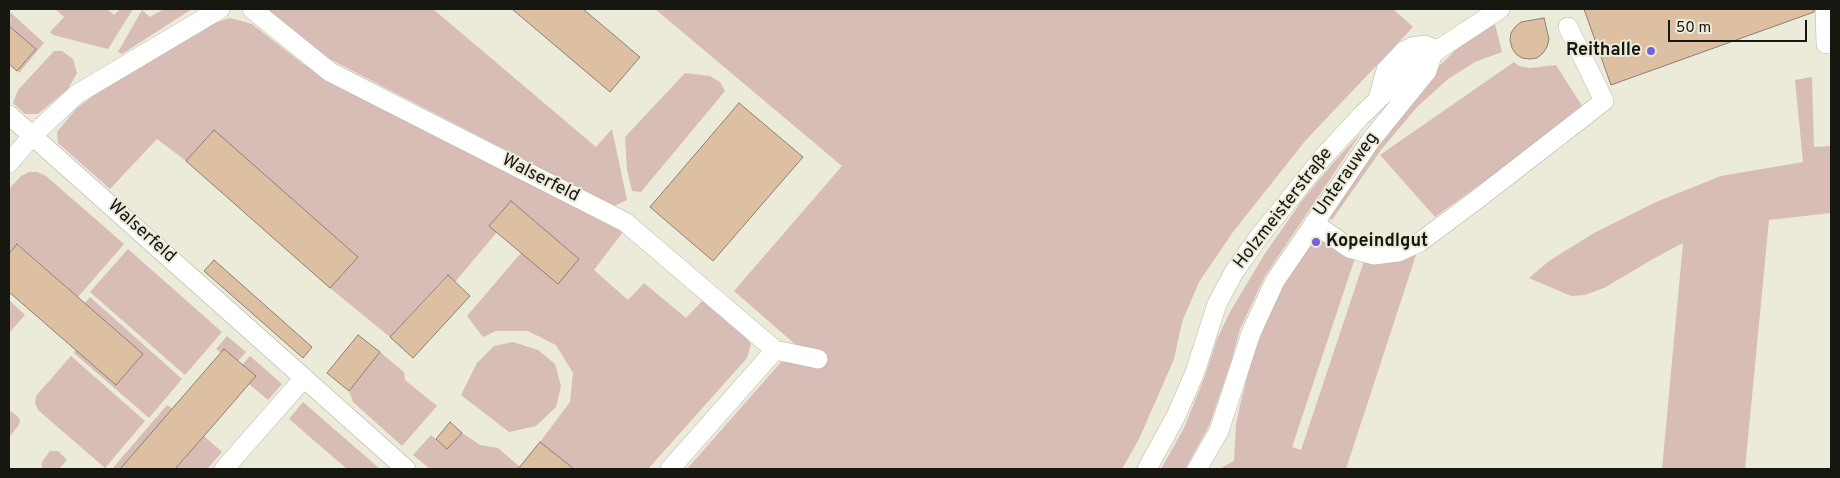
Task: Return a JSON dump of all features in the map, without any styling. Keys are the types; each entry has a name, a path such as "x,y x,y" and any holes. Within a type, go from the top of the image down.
{"street":[{"path":"9,163 33,135 77,94 220,9"},
{"name":"Walserfeld","path":"252,9 330,72 625,222 775,350 818,359"},
{"path":"1433,53 1500,9"},
{"path":"1824,9 1826,44"},
{"path":"1314,223 1348,248 1374,255 1398,252 1420,242 1483,195 1604,101 1568,27"},
{"name":"Holzmeisterstraße","path":"1147,469 1176,416 1195,372 1217,304 1234,272 1258,238 1324,156 1378,100 1386,70 1404,51 1412,47 1426,45 1432,48 1433,53"},
{"name":"Unterauweg","path":"1198,469 1219,431 1251,333 1263,305 1286,262 1371,140 1427,71 1433,53"},
{"name":"Walserfeld","path":"9,115 406,469"},
{"path":"670,469 775,350"},
{"path":"224,469 304,378"}],"shaded area":[{"path":"55,9 107,9 114,15 120,9 133,9 108,49 53,35 50,32 64,17"},
{"path":"164,9 192,9 122,54 118,52 142,10 150,17"},
{"path":"263,9 433,9 596,147 612,129 627,200 614,206 320,54"},
{"path":"655,9 1393,9 1413,27 1305,141 1233,232 1199,282 1182,322 1174,359 1139,439 1122,469 687,469 796,345 734,291 842,166"},
{"path":"9,11 44,43 19,73 17,71 36,49 9,26"},
{"path":"230,18 252,24 303,64 623,232 594,270 628,300 644,283 686,318 703,300 742,333 751,344 747,358 648,469 574,469 540,442 570,402 573,373 556,345 528,331 496,331 483,337 467,316 521,253 579,259 511,201 489,226 497,232 455,282 447,275 390,337 330,288 358,257 214,130 186,161 157,139 110,189 58,143 57,132 76,109 112,81 211,24"},
{"path":"1495,24 1502,52 1475,62 1448,79 1417,107 1381,150 1332,220 1325,215 1432,73 1467,39"},
{"path":"54,51 62,51 73,59 77,73 68,89 38,114 25,114 13,103 18,90"},
{"path":"1514,62 1519,66 1530,68 1556,65 1584,109 1435,217 1380,155"},
{"path":"685,73 710,76 720,82 725,91 641,192 632,191 627,170 625,137"},
{"path":"1812,77 1814,147 1831,146 1831,213 1769,220 1745,469 1662,469 1683,243 1604,288 1585,295 1571,296 1529,278 1549,261 1594,233 1656,202 1721,176 1803,162 1795,80"},
{"path":"1361,133 1265,276 1240,329 1209,426 1185,469 1161,469 1184,428 1205,376 1217,339 1230,312 1264,255 1301,202"},
{"path":"29,172 37,172 46,176 124,244 78,297 18,244 9,254 9,189 21,176"},
{"path":"1311,236 1356,255 1292,447 1301,450 1365,258 1418,249 1346,469 1219,469 1234,461 1236,424 1240,405 1250,366 1271,306"},
{"path":"128,249 222,332 185,375 90,292"},
{"path":"90,297 182,379 149,418 74,353 76,350 116,385 143,354 85,303"},
{"path":"9,300 25,315 9,333"},
{"path":"227,336 246,352 238,361 216,349"},
{"path":"513,342 538,350 555,364 561,386 556,407 536,426 509,432 461,395 477,363 494,346"},
{"path":"380,352 404,372 405,380 437,406 402,446 353,402 349,391"},
{"path":"71,356 145,421 105,468 38,410 35,403 36,396"},
{"path":"250,356 282,384 268,400 249,384 256,376 242,365"},
{"path":"303,402 380,469 347,469 289,419"},
{"path":"167,405 173,409 123,467 125,469 112,469"},
{"path":"9,411 18,417 20,421 9,437"},
{"path":"462,433 480,445 498,448 520,467 518,469 430,469 413,455 431,435 447,449"},
{"path":"204,436 222,452 207,469 175,469"},
{"path":"50,451 58,451 67,460 59,469 42,469 42,462"}],"building":[{"path":"512,9 583,9 640,57 610,92"},
{"name":"Reithalle","path":"1584,9 1814,9 1814,12 1611,85"},
{"path":"1544,18 1549,39 1547,47 1537,58 1522,58 1512,48 1511,33 1521,22"},
{"path":"9,26 36,49 17,71 9,64"},
{"path":"739,103 803,157 713,261 650,207"},
{"path":"214,130 358,257 330,288 186,161"},
{"path":"511,201 579,259 558,284 489,226"},
{"path":"17,244 143,354 116,385 9,292 9,254"},
{"path":"214,260 312,347 303,358 204,271"},
{"path":"448,275 470,296 413,358 390,337"},
{"path":"358,335 380,352 349,391 327,373"},
{"path":"224,349 256,376 175,469 120,469"},
{"path":"450,422 462,433 447,449 436,439"},
{"path":"540,442 574,469 518,469"}],"place":[{"name":"Reithalle","path":"1651,51"},
{"name":"Kopeindlgut","path":"1316,242"}]}
